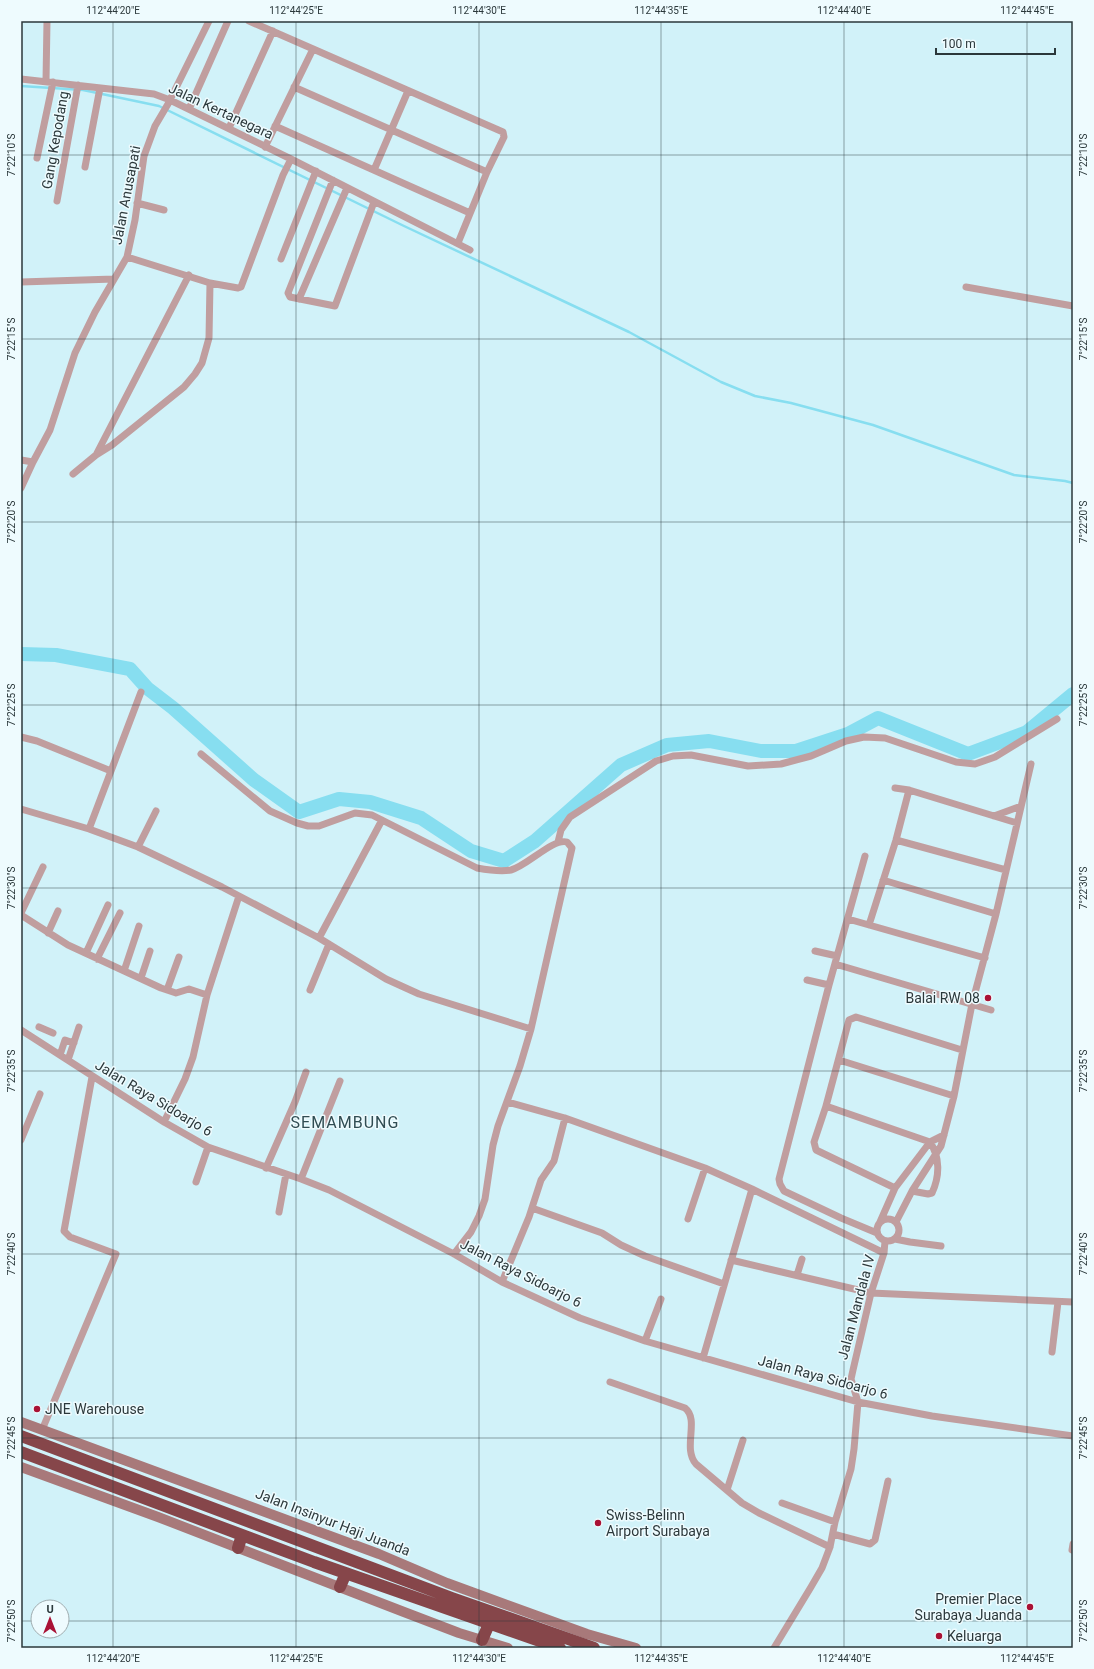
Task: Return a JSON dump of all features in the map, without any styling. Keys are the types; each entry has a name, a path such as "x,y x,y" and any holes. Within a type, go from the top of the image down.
{"highway":[{"name":"Jalan Insinyur Haji Juanda","path":"21,1436 438,1592 588,1642"},
{"path":"21,1452 242,1535 489,1624 529,1643 560,1648"},
{"path":"238,1548 242,1535"},
{"path":"340,1587 346,1573"},
{"path":"482,1640 489,1624"}],"street":[{"path":"37,158 50,93 47,21"},
{"name":"Jalan Anusapati","path":"21,488 50,430 76,353 95,312 127,257 135,220 144,156 159,119 209,21"},
{"path":"189,109 228,21"},
{"path":"249,21 503,132 504,137 487,172 458,243"},
{"path":"229,128 273,31"},
{"path":"265,147 313,49"},
{"name":"Jalan Kertanegara","path":"21,79 99,91 154,94 229,128 291,160 331,183 470,250"},
{"path":"294,87 487,172"},
{"name":"Gang Kepodang","path":"57,201 77,88"},
{"path":"85,167 99,91"},
{"path":"374,170 408,91"},
{"path":"275,126 470,213"},
{"path":"127,257 189,275 210,283 238,288 243,284 283,175 291,160"},
{"path":"281,259 315,174"},
{"path":"331,183 288,293 290,297 336,306 374,204"},
{"path":"299,299 346,190"},
{"path":"137,203 164,210"},
{"path":"96,455 189,275"},
{"path":"21,282 114,279"},
{"path":"74,474 172,396 195,374 202,363 209,338 210,283"},
{"path":"966,287 1073,306"},
{"path":"21,460 33,462"},
{"path":"89,829 141,692"},
{"path":"558,842 561,830 570,817 656,761 673,756 691,755 748,766 781,764 811,756 846,741 864,737 885,738 956,762 975,764 995,757 1057,718"},
{"path":"21,737 37,740 111,771"},
{"path":"201,754 270,811 297,823 308,826 319,826 355,813 372,815 477,868 494,871 511,870 523,866 558,842 568,843 572,852 508,1102 498,1126 493,1145 485,1199 471,1232 454,1254"},
{"path":"895,1239 899,1231 896,1222 912,1191 941,1146 954,1096 972,1004 996,914 1031,764"},
{"path":"895,788 909,790 1017,823"},
{"path":"869,925 896,840 909,790"},
{"path":"994,816 1021,806"},
{"path":"21,809 89,829 138,847 239,896 329,944 386,979 419,994 526,1027"},
{"path":"138,847 156,811"},
{"path":"318,938 382,820"},
{"path":"896,840 1006,870"},
{"path":"865,856 829,985 779,1178 780,1184 784,1191 877,1233 882,1240 885,1241 895,1239 941,1246"},
{"path":"43,867 21,914 48,933 86,953 167,990 176,993 189,989 207,995"},
{"path":"883,880 996,914"},
{"path":"164,1122 185,1079 193,1057 207,995 239,896"},
{"path":"86,953 108,905"},
{"path":"48,933 58,911"},
{"path":"97,958 120,913"},
{"path":"848,919 985,958"},
{"path":"124,971 139,926"},
{"path":"310,990 329,944"},
{"path":"141,978 150,951"},
{"path":"815,951 837,956"},
{"path":"167,990 178,958"},
{"path":"835,964 991,1010"},
{"path":"807,980 829,985"},
{"path":"895,1188 816,1150 814,1142 826,1106 849,1020 853,1017 962,1050"},
{"path":"39,1027 50,1032 40,1043"},
{"path":"68,1060 79,1027"},
{"name":"Jalan Raya Sidoarjo 6","path":"21,1030 92,1077 164,1122 208,1147 266,1168 301,1178 329,1190 454,1254 502,1282 580,1318 645,1341 858,1402 932,1416 1073,1436"},
{"path":"60,1055 64,1040 74,1043"},
{"path":"839,1060 954,1096"},
{"path":"266,1168 295,1102 306,1072"},
{"path":"42,1430 116,1254 70,1237 64,1231 92,1077"},
{"path":"301,1178 340,1081"},
{"path":"21,1140 40,1094"},
{"path":"508,1102 566,1118 705,1168 884,1253"},
{"path":"826,1106 930,1142 936,1152 938,1168 932,1193 928,1194 912,1191"},
{"path":"502,1282 532,1208 541,1180 554,1161 566,1118"},
{"path":"877,1233 877,1229 895,1188 930,1142 944,1135"},
{"path":"196,1182 208,1147"},
{"path":"688,1219 705,1168"},
{"path":"279,1212 286,1174"},
{"path":"703,1358 752,1189"},
{"path":"532,1208 602,1233 621,1245 645,1256 724,1284"},
{"path":"880,1222 888,1219 896,1222"},
{"name":"Jalan Mandala IV","path":"774,1648 815,1580 830,1547 835,1522 851,1468 857,1424 858,1402 852,1379 871,1293 884,1253 885,1241"},
{"path":"797,1275 802,1259"},
{"path":"731,1260 871,1293 1073,1302"},
{"path":"645,1341 661,1298"},
{"path":"1052,1352 1058,1302"},
{"path":"610,1382 687,1410 691,1420 690,1451 692,1459 742,1503 759,1513 830,1547"},
{"name":"Jalan Insinyur Haji Juanda","path":"21,1422 379,1554 588,1642 636,1648"},
{"path":"727,1490 743,1440"},
{"path":"21,1467 158,1517 452,1630 508,1648"},
{"path":"833,1534 870,1544 873,1543 875,1540 888,1481"},
{"path":"782,1503 835,1522"}],"waterway":[{"path":"21,86 83,90 159,106 404,226 629,332 721,382 755,396 791,403 873,425 1014,475 1073,483"},
{"path":"21,654 56,655 130,669 147,688 173,708 254,780 299,812 339,799 370,802 421,818 471,851 504,861 535,841 621,765 667,745 709,741 761,751 796,751 848,734 878,718 968,754 1027,732 1073,694"}],"place":[{"name":"Balai RW 08","path":"988,998"},
{"name":"JNE Warehouse","path":"37,1409"},
{"name":"Swiss-Belinn Airport Surabaya","path":"598,1523"},
{"name":"Premier Place Surabaya Juanda","path":"1030,1607"},
{"name":"Keluarga","path":"939,1636"}],"district":[{"name":"SEMAMBUNG","path":"345,1122"}]}
